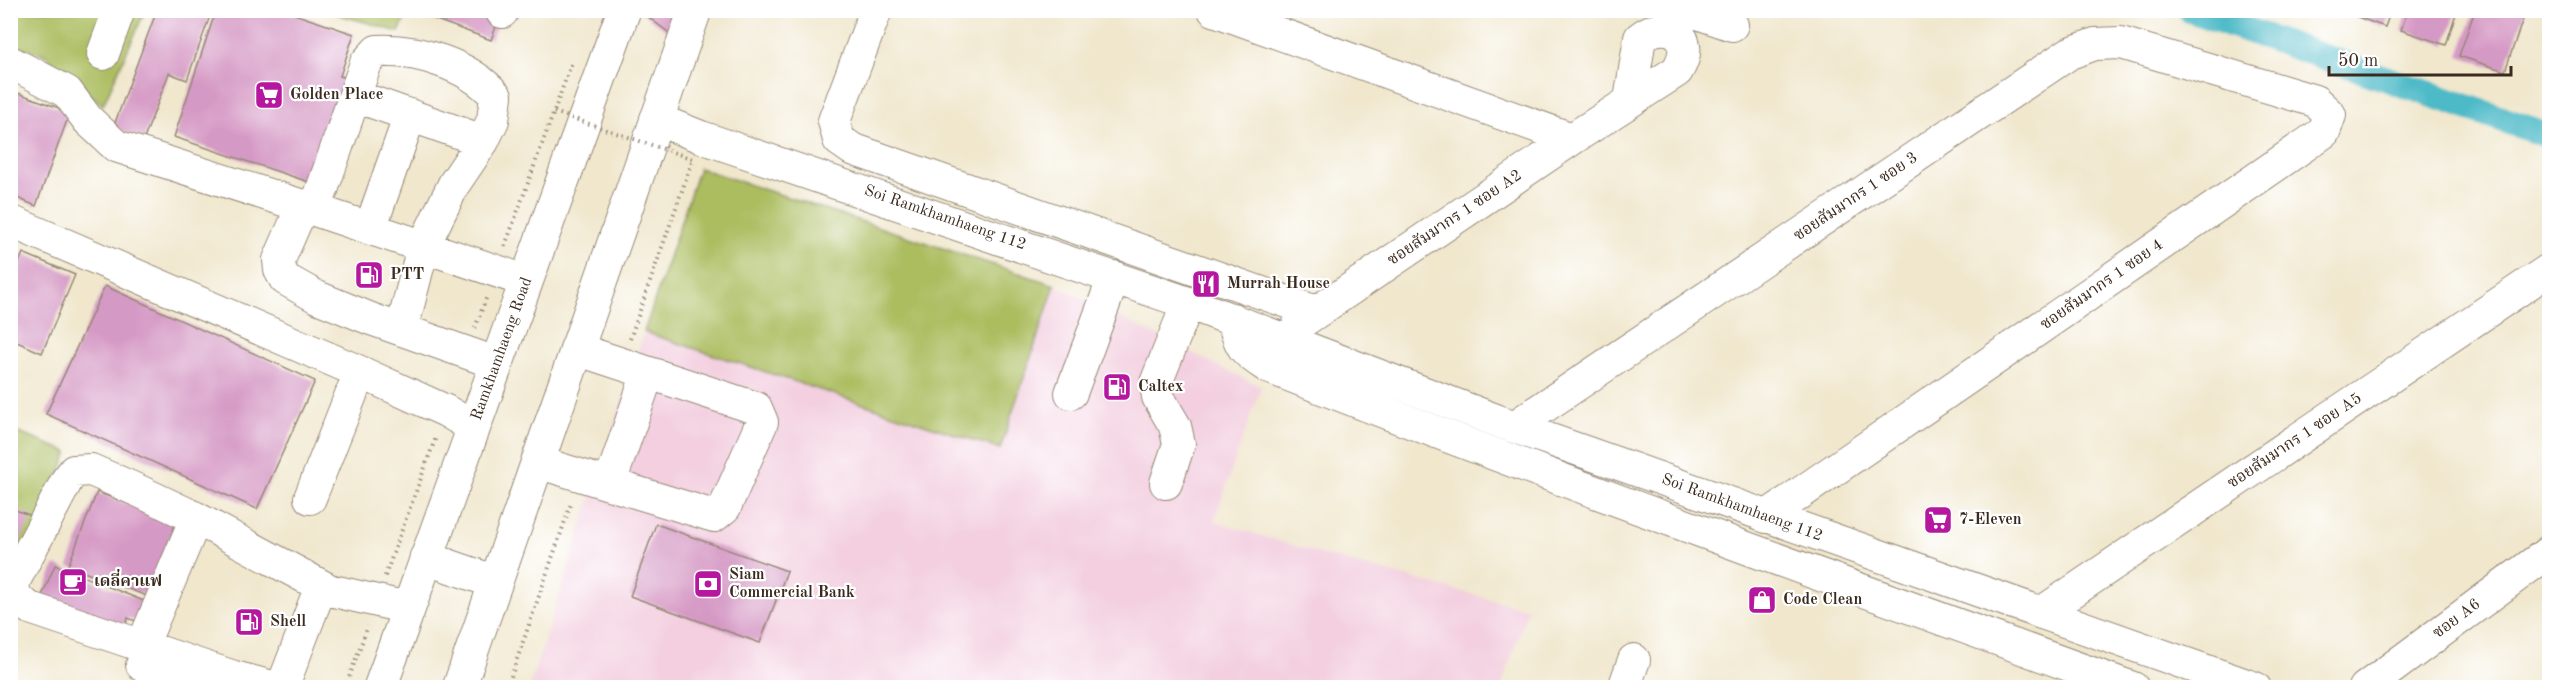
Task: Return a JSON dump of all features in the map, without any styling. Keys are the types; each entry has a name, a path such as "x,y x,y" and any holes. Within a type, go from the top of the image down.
{"main road":[{"name":"Ramkhamhaeng Road","path":"380,687 624,10"},
{"path":"459,687 695,10"},
{"path":"426,558 495,582"}],"street":[{"path":"102,54 119,10"},
{"path":"876,10 834,121 840,140 852,149 1316,312"},
{"path":"1214,10 1572,139"},
{"path":"1689,10 1732,24"},
{"name":"ซอยสัมมากร 1 ซอย 3","path":"1514,427 2070,52 2095,44 2121,43 2218,72"},
{"path":"402,329 423,248 454,184 483,141 493,120 496,96 484,83 431,58 398,50 376,51 366,63 355,96 309,207 279,260 280,270 285,279 317,297 371,319 496,363"},
{"path":"10,62 67,92 88,120 116,146 309,207 423,248 526,281"},
{"name":"ซอยสัมมากร 1 ซอย 4","path":"1766,517 2324,132 2330,115 2315,100 2218,72"},
{"path":"355,96 483,141"},
{"name":"ซอยสัมมากร 1 ซอย A2","path":"1281,336 1630,100"},
{"path":"370,229 410,115"},
{"name":"Soi Ramkhamhaeng 112","path":"656,118 701,136 1281,336 1514,427 2255,687"},
{"path":"10,221 360,372 446,411 473,427"},
{"name":"ซอยสัมมากร 1 ซอย A5","path":"2041,613 2550,269"},
{"path":"1071,393 1114,277"},
{"path":"1166,483 1179,444 1175,426 1158,397 1156,383 1188,303"},
{"path":"1233,319 1238,342 1247,354 1268,367 1458,442 1798,568 2133,687"},
{"path":"537,462 714,516 725,507 762,423 760,413 756,408 576,350"},
{"path":"310,498 360,372"},
{"path":"610,483 648,373"},
{"path":"1458,442 1466,408"},
{"path":"276,687 234,677 30,608 19,602 14,596 13,582 74,471 91,470 196,518 329,590 408,608"},
{"path":"143,645 196,518"},
{"path":"1798,568 1809,532"},
{"name":"ซอย A6","path":"2366,687 2550,551"},
{"path":"282,687 321,586"},
{"path":"10,616 124,657 196,687"}],"path":[{"path":"554,112 693,159"}],"shaded area":[{"path":"1055,285 1261,387 1214,521 1334,558 1528,609 1501,687 529,688 644,332 999,448"}],"green space":[{"path":"11,11 145,11 103,105 45,55 11,44"},
{"path":"327,11 409,11 399,32"},
{"path":"699,168 1055,285 1000,449 644,332"},
{"path":"11,430 68,452 11,598"}],"building":[{"path":"157,10 196,10 210,16 187,80 169,73 144,139 113,128"},
{"name":"Golden Place","path":"216,10 282,10 354,34 340,76 356,81 309,182 174,137"},
{"path":"409,10 502,10 491,40"},
{"path":"639,10 685,10 676,38"},
{"path":"2338,10 2391,10 2385,27"},
{"path":"2408,10 2457,10 2446,45 2401,30"},
{"path":"2475,10 2526,10 2505,71 2459,56"},
{"path":"10,90 70,112 36,206 10,195"},
{"path":"23,253 75,275 42,353 10,339 10,282"},
{"path":"105,286 315,381 257,509 46,414"},
{"path":"97,492 176,522 147,596 68,566"},
{"path":"10,508 32,516 10,562"},
{"name":"Siam Commercial Bank","path":"656,524 787,571 760,643 630,596"},
{"name":"เดลี่คาแฟ","path":"55,565 151,604 143,624 128,618 122,633 40,600"}],"waterway":[{"path":"2190,10 2550,136"}],"place":[{"name":"Golden Place","path":"269,95"},
{"name":"PTT","path":"369,275"},
{"name":"Murrah House","path":"1206,284"},
{"name":"Caltex","path":"1117,387"},
{"name":"7-Eleven","path":"1938,520"},
{"name":"เดลี่คาแฟ","path":"73,582"},
{"name":"Siam Commercial Bank","path":"708,584"},
{"name":"Code Clean","path":"1762,600"},
{"name":"Shell","path":"249,622"}]}
